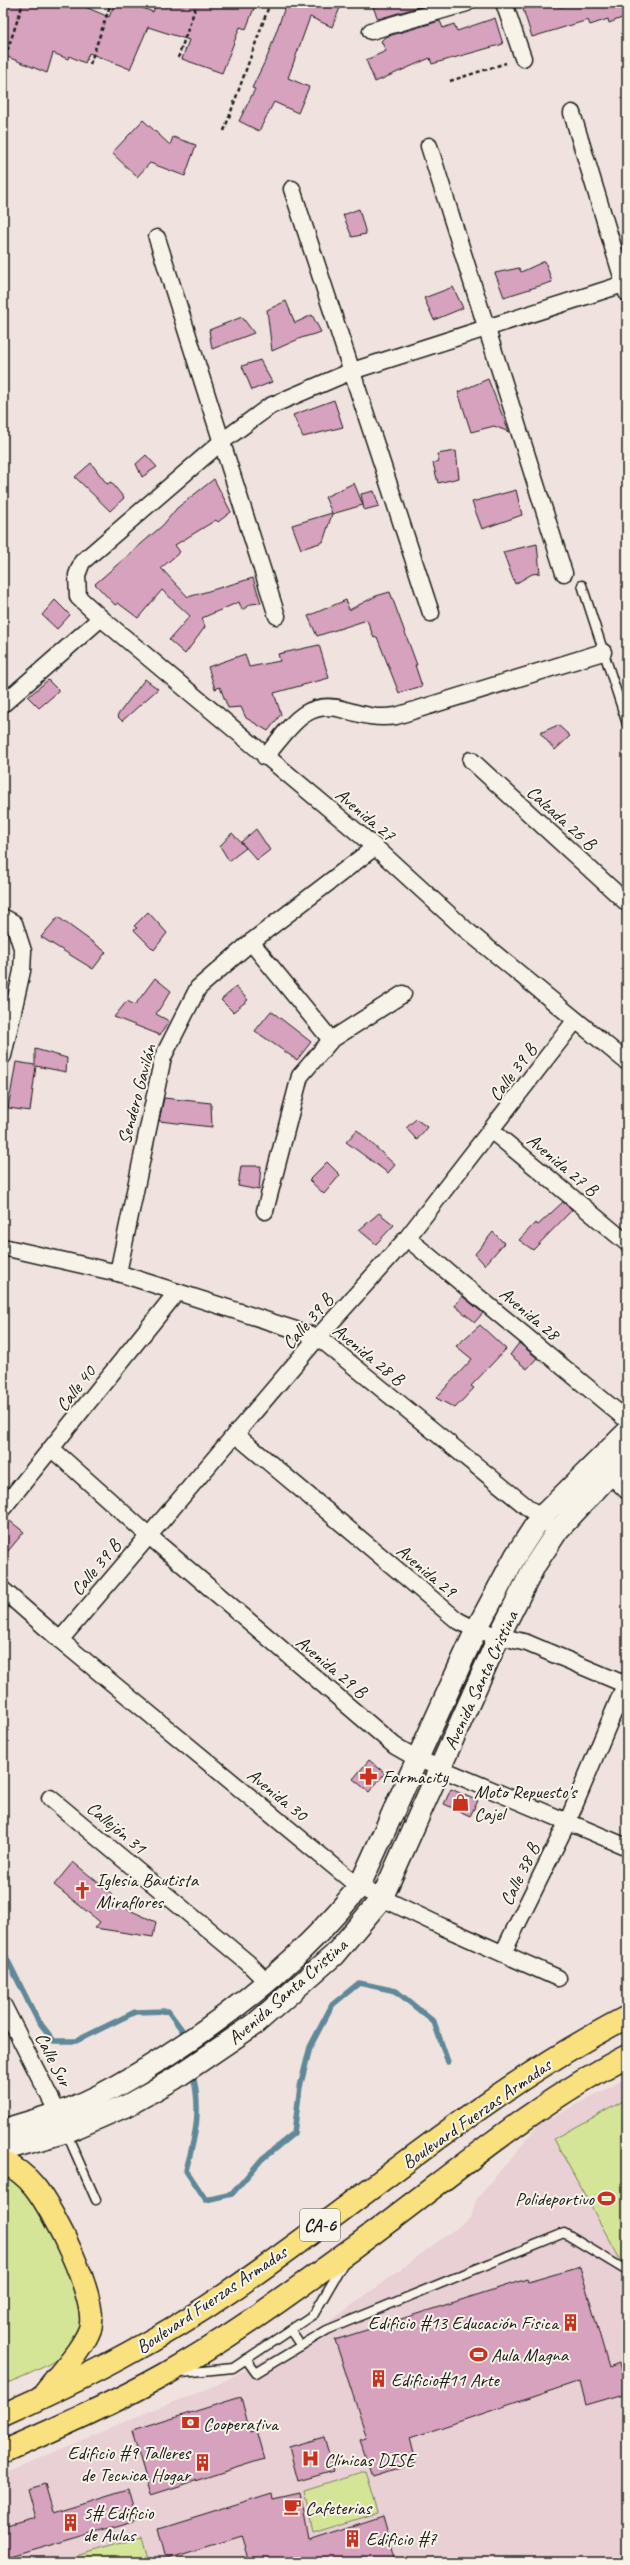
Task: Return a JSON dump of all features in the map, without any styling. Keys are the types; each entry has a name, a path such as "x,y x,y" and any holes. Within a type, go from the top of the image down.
{"highway":[{"name":"Boulevard Fuerzas Armadas","path":"3,2415 140,2348 215,2302 492,2098 538,2067 627,2017"},
{"name":"Boulevard Fuerzas Armadas","path":"3,2452 95,2411 165,2374 286,2296 501,2136 606,2067 627,2056"},
{"path":"3,2162 18,2169 48,2206 78,2268 88,2295 91,2314 90,2328 84,2340 40,2398"}],"street":[{"path":"371,31 467,3"},
{"path":"504,3 523,58"},
{"path":"220,443 270,406 352,371 626,287 572,113"},
{"path":"428,146 488,329 564,573"},
{"path":"292,189 431,612"},
{"path":"157,238 220,443 277,616"},
{"name":"Avenida 27","path":"220,443 82,562 77,575 78,597 265,757 375,847 465,929 575,1021 627,1062"},
{"path":"3,704 101,618"},
{"path":"265,757 298,719 317,706 326,705 378,719 396,716 603,652"},
{"name":"Calzada 26 B","path":"471,760 627,903"},
{"name":"Sendero Gavilán","path":"118,1273 163,1057 198,988 251,942 375,847"},
{"path":"3,916 14,923 23,951 22,971 3,1056"},
{"path":"251,942 331,1040"},
{"path":"265,1211 300,1076 331,1040 403,994"},
{"name":"Calle 39 B","path":"60,1640 235,1434 407,1238 492,1131 575,1021"},
{"name":"Avenida 27 B","path":"492,1131 627,1242"},
{"name":"Avenida 28","path":"407,1238 627,1420"},
{"name":"Avenida 28 B","path":"3,1247 118,1273 318,1338 540,1518 558,1530"},
{"name":"Calle 40","path":"3,1508 177,1292"},
{"name":"Avenida Santa Cristina","path":"3,2150 66,2132 128,2105 174,2079 255,2024 334,1955 382,1898 499,1636 534,1565 627,1432"},
{"name":"Avenida 29","path":"235,1434 457,1620 476,1630 527,1643 625,1682"},
{"name":"Avenida 29 B","path":"52,1449 148,1535 395,1746 416,1758 567,1823 627,1847"},
{"name":"Avenida Santa Cristina","path":"3,2130 59,2112 108,2090 172,2053 224,2018 299,1955 333,1920 359,1887 416,1758 476,1630 516,1555 540,1518 603,1468 627,1456"},
{"path":"603,1468 627,1491"},
{"name":"Avenida 30","path":"3,1590 60,1640 359,1887 558,1978"},
{"name":"Calle 38 B","path":"503,1953 621,1710 625,1682"},
{"name":"Callejón 31","path":"50,1798 248,1963 267,1982"},
{"name":"Calle Sur","path":"3,2005 59,2112 66,2132"}],"lane":[{"path":"582,585 627,724"},
{"path":"66,2132 96,2200"},
{"path":"246,2359 256,2373 327,2330 564,2233 627,2271"},
{"path":"165,2374 233,2368 314,2314 351,2249"},
{"path":"290,2330 300,2346"}],"path":[{"path":"3,64 23,3"},
{"path":"90,64 110,3"},
{"path":"178,58 197,3"},
{"path":"224,132 270,3"},
{"path":"450,81 523,58"}],"shaded area":[{"path":"627,2078 627,2562 3,2562 3,2474 154,2409 207,2390 313,2334 471,2217 476,2200 539,2124"}],"green space":[{"name":"Polideportivo","path":"627,2099 627,2257 621,2261 554,2139"},
{"path":"3,2171 27,2192 49,2227 59,2247 75,2290 79,2310 79,2329 73,2344 60,2357 41,2368 3,2385"},
{"path":"365,2471 377,2513 313,2533 304,2490"},
{"path":"142,2537 149,2562 79,2562 77,2556"}],"building":[{"path":"3,3 76,3 109,17 115,3 130,3 153,12 156,3 256,3 246,29 240,27 222,73 182,59 189,40 148,27 130,69 89,53 85,63 69,56 68,59 53,53 47,73 3,55"},
{"path":"276,3 342,3 332,27 310,17 288,78 309,87 298,113 274,102 259,131 239,121 255,89 252,88 268,55 285,7"},
{"path":"384,3 432,3 378,19 373,7"},
{"path":"541,3 558,3 560,7 574,3 627,3 627,16 609,23 608,19 590,25 588,20 532,37 523,9"},
{"path":"495,18 503,44 432,64 430,58 375,82 366,60 386,51 381,41 385,37 440,21 443,28 454,24 457,31"},
{"path":"143,120 170,145 173,137 196,145 185,176 150,163 137,177 112,153"},
{"path":"359,209 366,234 352,237 343,215"},
{"path":"545,261 552,282 504,297 495,273 519,268 521,272"},
{"path":"453,287 463,308 434,320 424,298"},
{"path":"286,301 295,323 312,315 321,332 301,338 272,351 267,310"},
{"path":"242,317 254,333 212,349 209,330"},
{"path":"260,360 272,382 252,390 242,366"},
{"path":"488,379 509,432 494,426 471,432 458,392"},
{"path":"334,400 343,427 303,437 293,415"},
{"path":"456,451 459,478 438,483 433,463 439,461 437,454"},
{"path":"146,455 157,467 142,477 136,464"},
{"path":"91,463 107,484 111,482 124,498 110,511 75,477"},
{"path":"214,479 231,512 218,522 216,520 175,545 180,552 161,568 188,597 253,578 261,603 251,604 242,610 239,602 202,618 205,627 185,654 169,640 190,616 162,590 138,618 118,603 115,605 95,584 163,525 177,508"},
{"path":"354,483 363,505 332,514 323,542 301,549 292,525 332,513 325,497"},
{"path":"516,490 522,515 482,529 472,502"},
{"path":"374,491 379,506 364,510 361,494"},
{"path":"537,544 540,573 532,574 515,584 503,552"},
{"path":"390,592 417,665 415,665 422,686 399,693 377,637 374,638 367,620 317,636 308,616 346,600 349,610 376,596"},
{"path":"55,600 70,615 57,629 42,615"},
{"path":"319,645 329,678 274,693 281,714 268,731 246,718 241,707 228,708 220,687 215,689 208,667 245,654 249,667 280,661 278,654"},
{"path":"145,679 158,689 122,721 117,716"},
{"path":"48,680 59,691 39,708 28,697"},
{"path":"558,725 570,736 555,750 540,733"},
{"path":"256,829 270,850 257,860 241,842"},
{"path":"232,833 246,848 229,861 220,846"},
{"path":"148,912 167,933 154,950 134,930 137,928 134,926"},
{"path":"58,917 106,952 93,969 41,937"},
{"path":"155,978 171,991 156,1014 169,1021 160,1035 114,1017 127,1001 135,1005"},
{"path":"236,987 248,1000 233,1012 221,1000"},
{"path":"271,1011 311,1042 297,1060 255,1031"},
{"path":"35,1049 67,1058 66,1072 36,1066 30,1111 8,1108 16,1062 35,1065"},
{"path":"164,1098 211,1103 212,1127 159,1121"},
{"path":"416,1119 427,1127 417,1140 406,1128"},
{"path":"357,1130 395,1165 388,1173 346,1142"},
{"path":"327,1162 340,1175 324,1194 309,1180"},
{"path":"241,1166 261,1166 259,1190 238,1186"},
{"path":"563,1202 572,1210 533,1250 519,1240 535,1223 538,1225"},
{"path":"379,1213 394,1225 376,1244 359,1230"},
{"path":"493,1232 504,1243 485,1265 475,1254"},
{"path":"462,1296 483,1313 475,1322 455,1306"},
{"path":"480,1325 506,1349 471,1386 474,1388 455,1408 436,1398 472,1359 456,1346"},
{"path":"519,1343 537,1358 527,1369 510,1355"},
{"path":"10,1521 24,1532 3,1557 3,1530"},
{"name":"Farmacity","path":"369,1760 385,1773 369,1792 353,1779"},
{"name":"Moto Repuesto's Cajel","path":"451,1789 478,1801 470,1816 444,1804"},
{"path":"73,1862 112,1894 107,1900 156,1922 153,1937 95,1928 100,1922 54,1885"},
{"path":"580,2267 609,2367 619,2363 627,2393 586,2405 580,2381 410,2438 416,2462 372,2476 360,2440 367,2438 335,2340 527,2279 528,2282"},
{"path":"241,2397 250,2432 256,2430 264,2459 151,2495 132,2431"},
{"name":"Clínicas DISE","path":"324,2437 334,2471 298,2481 289,2447"},
{"name":"5# Edificio de Aulas","path":"45,2484 53,2512 128,2489 136,2520 3,2559 3,2527 35,2518 27,2489"},
{"path":"272,2493 273,2499 300,2493 309,2540 383,2516 396,2562 250,2562 242,2536 167,2559 159,2528"}],"waterway":[{"path":"3,1951 37,2019 54,2041 76,2041 135,2012 168,2011 182,2030 184,2039"},
{"path":"192,2071 197,2097 197,2110 193,2145 186,2170 206,2200 232,2194 262,2159 294,2133 300,2087 310,2047 332,2005 359,1983 396,1991 434,2022 448,2062"}],"place":[{"name":"Farmacity","path":"369,1776"},
{"name":"Moto Repuesto's Cajel","path":"461,1802"},
{"name":"Iglesia Bautista Miraflores","path":"83,1890"},
{"name":"Polideportivo","path":"607,2198"},
{"name":"Edificio #13 Educación Fisica","path":"571,2322"},
{"name":"Aula Magna","path":"478,2354"},
{"name":"Edificio#11 Arte","path":"378,2379"},
{"name":"Cooperativa","path":"190,2423"},
{"name":"Clínicas DISE","path":"311,2459"},
{"name":"Edificio #9 Talleres de Tecnica Hogar","path":"203,2463"},
{"name":"Cafeterias","path":"292,2507"},
{"name":"5# Edificio de Aulas","path":"70,2523"},
{"name":"Edificio #7","path":"353,2538"}]}
